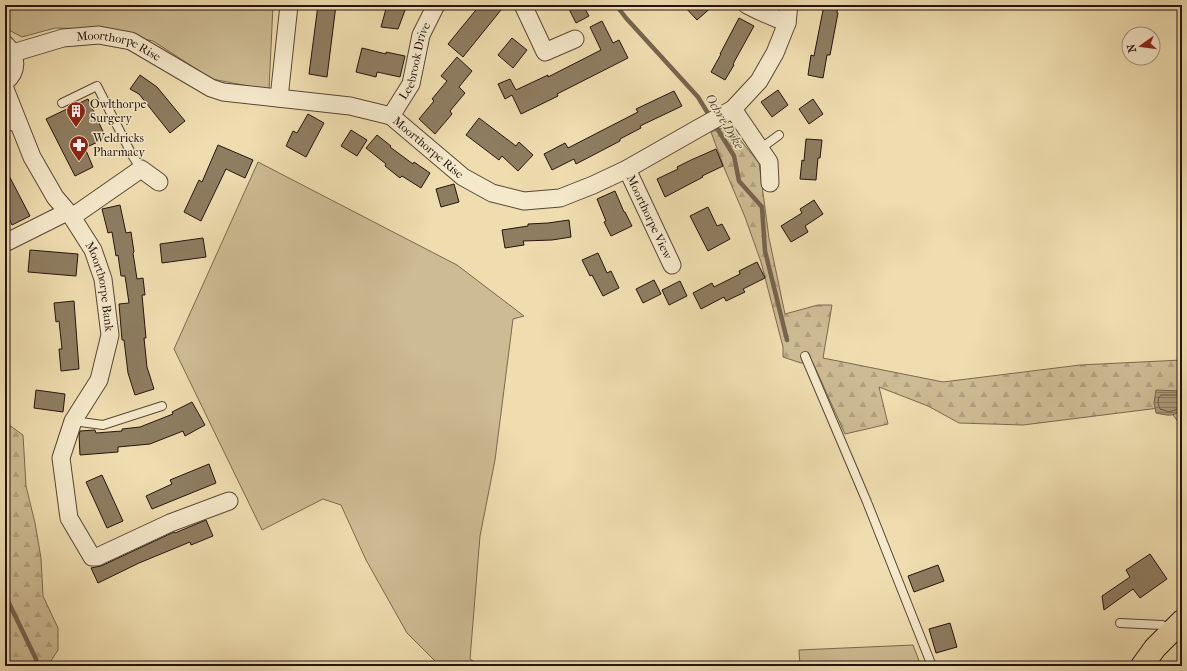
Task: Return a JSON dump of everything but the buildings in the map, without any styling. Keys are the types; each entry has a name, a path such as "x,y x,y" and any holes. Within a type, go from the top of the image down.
{"main road":[{"path":"1142,666 1155,648 1178,625"}],"street":[{"path":"279,98 289,5"},
{"name":"Leebrook Drive","path":"391,116 411,84 421,35 436,5"},
{"path":"524,5 545,52 575,39"},
{"path":"747,5 787,22"},
{"name":"Moorthorpe Rise","path":"9,48 63,38 99,35 131,41 211,88 223,92 350,106 391,116 462,178 492,193 524,201 560,198 593,185 627,169 729,111 759,81 775,53 787,22 789,5"},
{"path":"5,82 9,79 14,69 15,61 9,48"},
{"name":"Moorthorpe Bank","path":"5,89 12,126 55,197 70,215 94,250 103,279 110,335 99,380 73,421 61,458 69,518 92,557 97,557 170,523 229,501"},
{"path":"729,111 769,162 770,183"},
{"path":"5,243 70,215 142,169 159,182"},
{"name":"Moorthorpe View","path":"627,169 672,265"}],"lane":[{"path":"62,103 97,86 132,155 142,169"},
{"path":"760,149 779,134"},
{"path":"805,356 867,502 932,666"},
{"path":"73,421 103,425 162,406"},
{"path":"1120,623 1162,626 1178,625"}],"green space":[{"path":"5,5 273,5 269,90 212,79 153,41 93,29 55,28 22,37 5,28"},
{"path":"729,126 759,163 769,238 785,314 818,305 832,305 823,358 943,382 1080,365 1182,360 1182,427 1167,407 1023,425 959,423 928,406 879,387 888,424 845,434 813,363 801,363 783,357 783,347 761,262 745,217 711,132"},
{"path":"258,162 457,265 524,316 513,319 495,460 480,536 470,659 481,666 440,666 407,633 366,560 341,505 323,499 262,530 174,349"},
{"path":"5,422 23,435 26,486 35,523 41,558 43,596 58,628 58,650 49,664 50,666 5,666"},
{"path":"913,645 921,666 800,666 799,650"}],"water":[{"path":"1156,390 1180,391 1182,393 1182,409 1173,415 1156,413 1154,403"}],"waterway":[{"name":"Ochre Dyke","path":"616,5 698,97 734,156 739,181 762,207 765,251 787,340"},
{"path":"5,595 36,659 37,666"}],"place":[{"name":"Owlthorpe Surgery","path":"76,128"},
{"name":"Weldricks Pharmacy","path":"79,162"}]}
